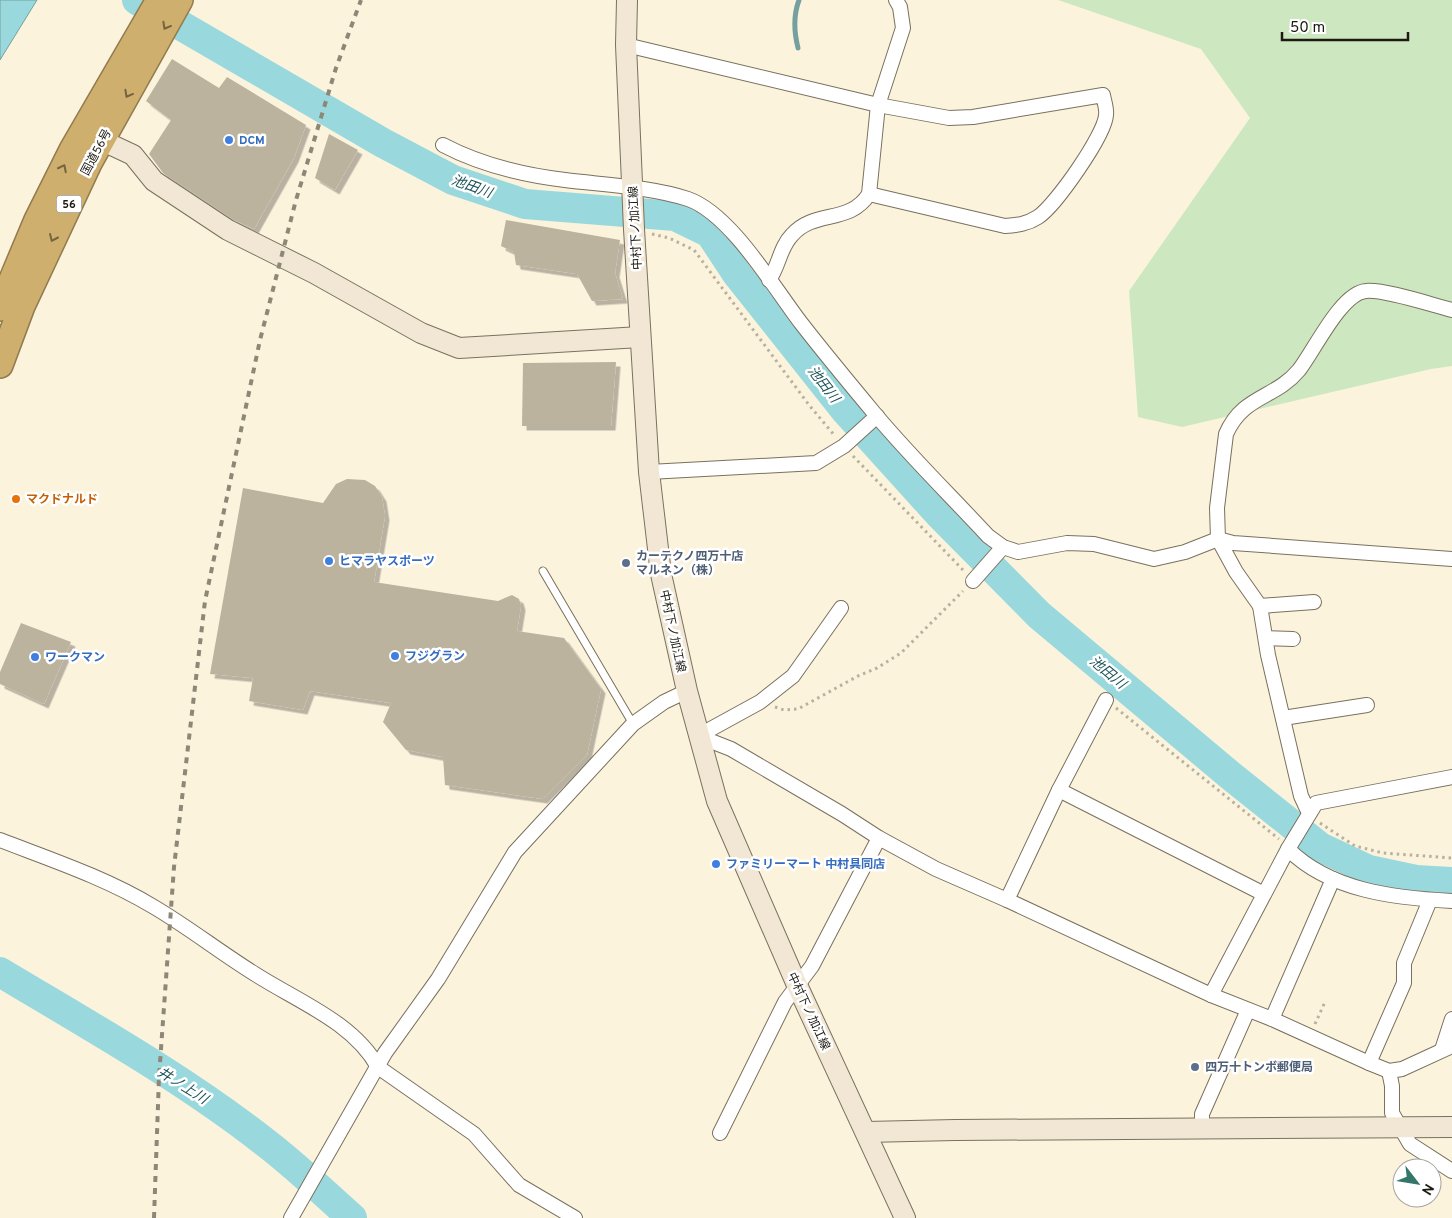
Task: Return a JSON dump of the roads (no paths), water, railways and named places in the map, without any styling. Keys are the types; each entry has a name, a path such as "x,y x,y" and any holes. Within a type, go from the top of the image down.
{"highway":[{"name":"国道56号","path":"0,308 37,220 93,136 144,44 159,0"},
{"name":"国道56号","path":"144,44 180,0"},
{"name":"国道56号","path":"0,364 22,306 54,236 93,136"}],"main road":[{"name":"中村下ノ加江線","path":"627,0 626,45 634,225 649,472 661,574 687,691 717,801 797,984 905,1218"},
{"path":"93,136 133,155 154,181 228,230 314,273 421,333 460,348 640,337"},
{"path":"866,1132 1452,1127"}],"street":[{"path":"768,280 777,269 791,235 808,222 848,212 861,206 869,194 878,105 903,28 900,7 896,0"},
{"path":"626,45 878,105 949,118 973,117 1103,95 1106,114 1101,132 1058,198 1039,216 1023,225 1005,226 869,194"},
{"path":"443,145 465,157 507,170 689,199 713,214 734,233 768,280 877,416 988,536 1003,546 1018,552 1067,543 1094,544 1154,559 1185,552 1218,539 1233,543 1452,559"},
{"path":"1309,813 1301,796 1260,606 1236,572 1218,539 1217,508 1226,434 1241,409 1295,374 1346,303 1365,290 1452,310"},
{"path":"649,472 816,463 844,446 877,416"},
{"path":"973,581 1003,546"},
{"path":"1260,606 1314,602"},
{"path":"698,736 760,702 793,676 841,608"},
{"path":"1266,638 1293,640"},
{"path":"291,1218 385,1053 438,979 515,852 633,724 664,702 687,691"},
{"path":"1007,900 1059,790 1106,700"},
{"path":"1283,718 1368,705"},
{"path":"698,736 731,749 879,838 936,869 1211,995 1272,1019 1390,1071 1402,1069 1447,1048 1452,1020"},
{"path":"1211,995 1288,849 1316,802 1452,777"},
{"path":"1059,790 1264,894"},
{"path":"720,1133 785,1002 812,966 879,838"},
{"path":"0,840 88,874 153,906 255,974 342,1027 369,1051 378,1067 474,1134 519,1185 575,1218"},
{"path":"1288,849 1297,858 1332,879 1373,892 1452,901"},
{"path":"1272,1019 1332,879"},
{"path":"1369,1063 1404,983 1404,963 1430,900"},
{"path":"1202,1129 1202,1114 1248,1010"},
{"path":"1390,1071 1392,1113 1410,1144 1452,1171"}],"lane":[{"path":"543,571 633,724"}],"water":[{"path":"0,0 37,0 0,60"}],"waterway":[{"name":"池田川","path":"137,0 383,143 453,180 525,204 675,216 710,233 737,274 845,410 940,515 1039,615 1231,776 1320,847 1369,870 1416,880 1452,882"},
{"path":"798,48 795,24 799,0"},
{"name":"井ノ上川","path":"0,972 136,1053 202,1096 277,1152 352,1218"}],"railway":[{"path":"154,1218 159,1077 174,867 205,601 260,340 296,200 336,68 361,0"}],"place":[{"name":"DCM","path":"229,140"},
{"name":"マクドナルド","path":"16,499"},
{"name":"ヒマラヤスポーツ","path":"329,561"},
{"name":"カーテクノ四万十店 マルネン（株）","path":"626,563"},
{"name":"フジグラン","path":"395,656"},
{"name":"ワークマン","path":"35,657"},
{"name":"ファミリーマート 中村具同店","path":"716,864"},
{"name":"四万十トンボ郵便局","path":"1195,1067"}]}
